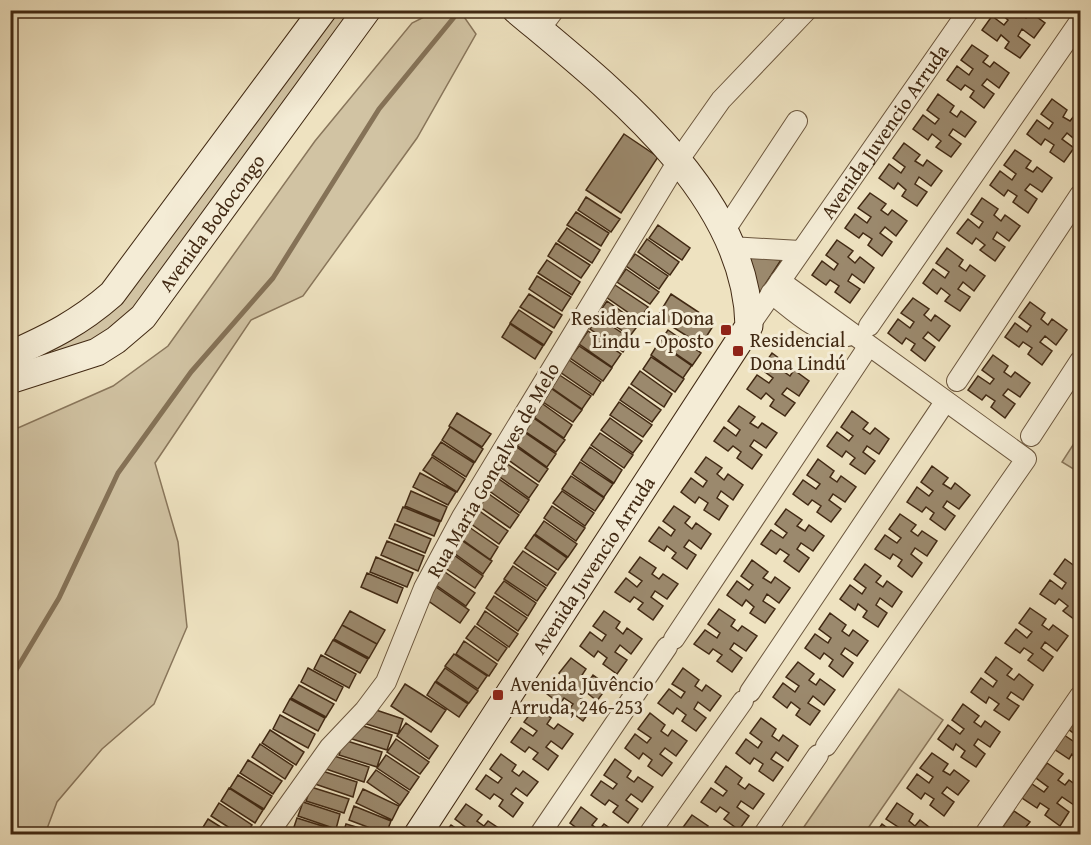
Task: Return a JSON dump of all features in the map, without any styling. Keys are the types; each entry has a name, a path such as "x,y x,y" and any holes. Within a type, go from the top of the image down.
{"street":[{"name":"Avenida Bodocongo","path":"10,355 61,333 84,318 112,294 323,10"},
{"name":"Avenida Bodocongo","path":"10,380 97,352 116,340 143,317 367,10"},
{"path":"516,10 547,20 647,125 704,194 727,240 746,292 749,326"},
{"name":"Rua Maria Gonçalves de Melo","path":"268,834 330,747 365,710 386,682 424,588 462,517 678,161 721,100 807,10"},
{"name":"Avenida Juvencio Arruda","path":"418,834 775,287 969,10"},
{"path":"540,834 670,643 864,336 1072,50 1080,21"},
{"path":"727,240 797,121"},
{"path":"957,381 1080,195"},
{"path":"727,240 800,251"},
{"path":"764,834 1026,459 945,402 864,336 775,287"},
{"path":"1031,436 1080,360"},
{"path":"649,834 746,696 945,402"},
{"path":"985,834 1080,696"}],"shaded area":[{"path":"334,11 358,11 142,306 80,351 11,363 79,332"},
{"path":"436,11 460,11 476,34 417,138 303,296 251,320 155,463 178,542 187,627 154,704 102,749 57,802 45,834 11,834 11,431 113,386 168,346 315,141 412,23"},
{"path":"1080,434 1080,473 1062,462"},
{"path":"899,689 943,720 864,834 799,834"}],"building":[{"path":"996,10 1020,10 1018,13 1026,18 1030,12 1045,23 1034,38 1022,29 1018,36 1030,45 1020,58 1005,48 1009,42 1001,35 997,41 982,30 992,16 1004,25 1008,20"},
{"path":"972,45 988,56 983,62 990,67 994,62 1009,73 999,88 987,79 982,85 994,94 984,108 970,97 974,91 965,85 961,90 947,80 957,66 969,75 973,69 961,60"},
{"path":"938,94 954,106 950,112 957,117 961,111 976,122 965,137 953,129 949,135 961,144 951,157 936,147 941,141 932,134 928,140 913,129 923,115 935,124 939,119 927,110"},
{"path":"1052,99 1067,110 1063,117 1070,121 1074,116 1080,121 1078,142 1067,133 1062,139 1074,148 1064,162 1050,152 1054,145 1045,139 1041,145 1027,134 1037,120 1049,129 1053,123 1041,114"},
{"path":"624,134 658,157 621,213 586,190"},
{"path":"904,143 920,155 915,161 923,166 927,160 942,171 931,186 919,177 915,184 927,192 917,206 902,196 906,190 898,183 894,189 879,178 889,164 901,173 905,167 893,158"},
{"path":"1015,150 1031,161 1026,168 1033,172 1037,167 1052,178 1042,192 1030,184 1025,190 1037,199 1028,213 1013,202 1017,196 1008,190 1004,196 990,185 1000,171 1012,180 1016,174 1004,165"},
{"path":"870,193 886,204 881,210 888,215 892,210 907,221 896,236 885,227 880,233 892,242 882,256 868,245 872,239 863,233 859,238 845,228 855,214 867,223 871,217 858,208"},
{"path":"586,197 620,219 611,232 578,210"},
{"path":"982,198 998,209 994,215 1001,221 1005,215 1020,226 1009,241 997,232 993,239 1005,247 995,261 980,250 985,245 976,238 972,244 957,233 968,219 979,228 983,222 971,214"},
{"path":"576,212 609,233 601,246 567,225"},
{"path":"658,225 690,248 682,260 649,238"},
{"path":"567,228 600,250 592,263 558,241"},
{"path":"647,239 679,262 670,275 638,252"},
{"path":"837,240 853,251 848,257 855,263 860,257 874,268 864,283 852,274 848,281 860,289 850,303 835,292 839,286 830,280 826,285 812,275 822,261 834,270 838,264 826,255"},
{"path":"556,243 590,265 581,278 548,256"},
{"path":"947,248 963,260 959,266 966,271 970,265 985,276 974,291 963,282 958,289 970,297 960,311 945,301 950,295 941,288 937,294 923,283 933,269 945,278 949,272 936,263"},
{"path":"635,254 668,276 659,289 626,266"},
{"path":"744,256 781,260 755,300"},
{"path":"547,260 580,282 572,295 538,273"},
{"path":"626,269 659,292 650,304 617,282"},
{"path":"537,276 571,297 562,311 529,289"},
{"path":"615,285 648,307 639,320 606,297"},
{"path":"529,294 562,315 554,328 520,307"},
{"path":"671,294 715,323 701,345 657,317"},
{"path":"913,298 929,309 924,315 931,321 935,315 950,326 939,341 928,332 923,338 935,347 925,361 911,350 915,344 906,338 902,344 888,333 898,319 910,328 914,322 901,313"},
{"path":"607,301 639,324 630,336 598,314"},
{"path":"1030,302 1045,313 1041,319 1048,325 1052,319 1067,330 1056,345 1045,336 1040,342 1052,351 1042,365 1028,354 1032,348 1023,342 1019,347 1005,337 1015,323 1027,332 1031,326 1019,317"},
{"path":"519,310 552,332 544,345 510,323"},
{"path":"598,317 631,339 623,352 590,329"},
{"path":"510,324 543,346 535,359 502,337"},
{"path":"668,330 701,353 692,366 659,343"},
{"path":"588,331 621,354 612,367 579,344"},
{"path":"659,342 692,365 683,378 651,355"},
{"path":"579,346 612,368 603,381 570,358"},
{"path":"772,353 788,365 783,371 790,376 794,370 809,381 799,396 787,388 782,394 795,403 785,416 770,406 774,400 766,393 761,399 747,389 757,375 769,383 773,378 761,369"},
{"path":"993,355 1008,366 1004,372 1011,377 1015,372 1030,383 1020,397 1008,389 1003,395 1015,404 1005,418 991,407 995,401 986,395 982,400 968,390 978,376 990,384 994,379 982,370"},
{"path":"651,357 684,379 675,392 643,369"},
{"path":"569,360 601,382 593,395 560,372"},
{"path":"640,371 672,394 664,407 631,384"},
{"path":"558,374 591,396 582,409 549,386"},
{"path":"549,387 582,410 573,422 540,400"},
{"path":"629,387 661,410 652,422 620,400"},
{"path":"540,402 572,425 564,438 531,415"},
{"path":"619,402 652,425 643,437 610,415"},
{"path":"739,406 755,417 750,423 758,428 762,423 777,433 766,448 754,440 750,446 762,455 752,469 737,458 741,452 733,446 728,451 714,441 724,427 736,436 740,430 728,421"},
{"path":"852,411 868,423 863,429 870,434 875,428 889,439 879,454 867,446 863,452 875,461 865,474 850,464 855,458 846,451 842,457 827,446 837,432 849,441 853,436 841,427"},
{"path":"457,413 491,434 482,447 449,426"},
{"path":"532,417 565,440 556,452 523,430"},
{"path":"610,418 642,441 633,453 601,430"},
{"path":"450,427 483,449 475,462 442,440"},
{"path":"524,432 556,454 547,467 515,444"},
{"path":"600,433 633,455 624,468 591,445"},
{"path":"441,442 474,463 466,477 432,455"},
{"path":"515,446 548,469 539,482 507,459"},
{"path":"590,447 622,470 614,483 581,460"},
{"path":"432,457 465,479 457,492 423,470"},
{"path":"706,457 722,468 717,474 724,480 728,474 743,485 733,500 721,491 717,498 728,506 719,520 704,510 708,503 699,497 695,503 681,492 691,478 703,487 707,481 695,472"},
{"path":"818,459 834,471 830,477 837,482 841,476 856,487 845,502 833,494 829,500 841,509 831,522 817,512 821,506 812,500 808,505 793,494 803,480 816,489 820,484 807,475"},
{"path":"580,462 613,484 604,497 572,474"},
{"path":"506,463 538,485 529,498 497,475"},
{"path":"932,466 948,478 943,484 951,489 955,483 970,495 959,509 947,501 943,507 955,516 945,530 930,519 934,513 926,507 922,512 907,502 917,487 929,496 933,491 921,482"},
{"path":"420,473 456,492 448,505 413,487"},
{"path":"571,476 604,498 595,511 562,489"},
{"path":"496,477 529,500 520,513 488,490"},
{"path":"411,491 447,507 441,521 405,506"},
{"path":"562,491 594,513 585,526 553,503"},
{"path":"486,492 519,515 510,528 477,505"},
{"path":"552,506 585,528 576,541 544,518"},
{"path":"674,506 690,517 685,523 692,529 696,523 711,534 701,549 689,540 684,547 696,555 687,569 672,558 676,553 667,546 664,551 649,541 659,527 671,536 675,530 663,521"},
{"path":"403,507 440,522 434,536 397,521"},
{"path":"475,508 508,531 499,544 467,521"},
{"path":"786,509 802,520 797,526 805,531 809,525 824,536 813,551 801,543 797,549 809,558 799,572 784,561 789,555 780,549 776,554 761,544 771,530 783,538 787,533 775,524"},
{"path":"900,514 916,525 911,531 918,536 922,531 937,541 927,556 915,548 911,554 922,563 912,577 898,566 902,560 893,554 890,559 875,549 885,535 897,543 901,538 889,529"},
{"path":"544,521 577,544 568,557 535,534"},
{"path":"395,524 431,539 425,553 389,538"},
{"path":"466,525 498,547 490,560 457,537"},
{"path":"534,535 567,558 558,570 525,548"},
{"path":"460,538 492,561 483,574 451,551"},
{"path":"387,541 424,556 418,571 381,555"},
{"path":"523,551 556,573 547,586 514,563"},
{"path":"451,553 483,576 475,588 442,566"},
{"path":"376,557 413,573 407,587 370,572"},
{"path":"640,557 656,568 652,574 659,579 663,574 678,584 667,599 655,591 651,597 663,606 653,620 638,609 643,603 634,597 630,602 615,592 626,578 637,587 642,581 629,572"},
{"path":"1065,559 1080,570 1077,576 1080,579 1080,593 1076,600 1080,603 1078,622 1063,611 1068,606 1059,599 1055,604 1040,594 1050,580 1062,589 1066,583 1054,574"},
{"path":"752,560 768,572 763,578 771,583 775,577 790,588 779,603 767,594 763,601 775,609 765,623 750,613 754,607 746,600 742,606 727,595 737,581 749,590 753,585 741,576"},
{"path":"865,564 881,576 876,582 883,587 887,581 902,592 892,607 880,598 876,605 887,613 878,627 863,617 867,611 858,604 855,610 840,599 850,585 862,594 866,588 854,579"},
{"path":"513,566 546,588 537,601 504,579"},
{"path":"442,570 475,593 466,606 433,583"},
{"path":"367,573 403,588 397,603 361,587"},
{"path":"504,581 536,603 528,616 495,593"},
{"path":"436,587 469,610 460,623 427,600"},
{"path":"494,596 527,618 518,631 486,608"},
{"path":"1030,608 1046,619 1042,625 1049,630 1053,625 1068,636 1057,651 1045,642 1041,648 1053,657 1043,671 1028,660 1033,654 1024,648 1020,653 1005,643 1016,629 1027,638 1032,632 1019,623"},
{"path":"719,609 735,620 731,626 738,631 742,626 757,636 746,651 734,643 730,649 742,658 732,672 717,661 722,655 713,649 709,654 694,644 705,630 717,638 720,633 708,624"},
{"path":"350,611 385,630 377,644 342,625"},
{"path":"485,611 518,634 509,647 477,624"},
{"path":"604,611 620,622 616,628 623,634 627,628 642,639 631,654 620,645 615,652 627,660 617,674 603,664 607,658 598,651 594,657 580,646 590,632 602,641 606,635 593,626"},
{"path":"830,613 846,625 842,631 849,636 853,630 868,641 857,656 845,648 841,654 853,663 843,677 829,666 833,660 824,653 820,659 805,648 815,634 828,643 831,638 819,629"},
{"path":"342,625 377,644 369,658 334,639"},
{"path":"475,626 507,648 498,661 466,638"},
{"path":"333,640 368,659 360,673 325,654"},
{"path":"464,641 497,664 489,676 456,654"},
{"path":"454,654 487,676 478,689 445,666"},
{"path":"321,655 356,674 349,688 314,669"},
{"path":"996,657 1012,669 1007,675 1014,680 1019,674 1033,685 1023,700 1011,692 1007,698 1019,706 1009,720 994,710 999,704 989,697 986,703 971,692 981,678 993,687 997,681 985,672"},
{"path":"571,658 586,669 582,675 589,681 593,675 608,686 597,701 586,692 581,698 593,707 583,721 569,710 573,704 564,698 560,704 546,693 556,679 568,688 572,682 559,673"},
{"path":"798,662 814,674 809,680 816,685 820,679 835,690 824,705 813,696 808,703 820,711 810,725 796,715 800,709 791,702 787,708 773,697 783,683 795,692 799,686 786,677"},
{"path":"308,668 343,687 336,701 301,682"},
{"path":"445,668 478,691 469,703 436,681"},
{"path":"683,668 699,680 695,686 702,691 706,685 721,696 710,711 698,702 694,709 706,718 696,731 682,721 686,715 677,708 673,714 658,703 669,689 681,698 685,692 672,684"},
{"path":"435,682 468,704 459,717 427,695"},
{"path":"405,684 446,710 431,732 391,706"},
{"path":"299,685 334,704 326,717 291,698"},
{"path":"290,699 325,718 318,731 283,712"},
{"path":"963,704 979,716 974,722 981,727 985,721 1000,732 990,747 978,739 974,745 985,754 976,767 961,757 965,751 956,744 953,750 938,739 948,725 960,734 964,729 952,720"},
{"path":"535,707 551,718 547,724 554,729 558,724 573,734 562,749 551,741 546,747 558,756 548,770 533,759 538,753 529,747 525,752 511,742 521,728 533,736 537,731 524,722"},
{"path":"373,709 403,719 398,734 360,722"},
{"path":"650,713 665,725 661,731 668,736 672,730 687,741 676,756 665,748 660,754 672,763 662,776 648,766 652,760 643,753 639,759 625,748 635,734 647,743 651,738 638,729"},
{"path":"1079,713 1080,715 1080,738 1068,729"},
{"path":"280,715 315,734 308,748 273,729"},
{"path":"761,718 776,729 772,736 779,741 783,735 798,746 788,761 776,752 771,759 783,767 773,781 759,771 763,764 754,758 750,764 736,753 746,739 758,748 762,742 750,733"},
{"path":"354,723 392,735 387,750 349,738"},
{"path":"406,723 438,746 429,759 397,736"},
{"path":"270,730 304,752 296,765 262,743"},
{"path":"1064,735 1076,743 1080,738 1080,759 1072,754 1069,759 1054,749"},
{"path":"396,739 429,762 420,774 387,752"},
{"path":"344,740 382,752 377,767 339,755"},
{"path":"260,744 293,766 285,779 252,757"},
{"path":"932,753 948,764 943,771 950,775 954,770 969,781 958,795 947,787 942,793 954,802 944,816 930,805 934,799 925,793 921,799 907,788 917,774 929,783 933,777 920,768"},
{"path":"501,754 516,765 512,771 519,776 523,771 538,782 527,796 516,788 511,794 523,803 513,817 499,806 503,800 494,794 490,799 476,789 486,775 498,783 502,778 490,769"},
{"path":"331,755 369,767 364,782 326,769"},
{"path":"386,755 419,777 410,790 377,768"},
{"path":"615,759 631,771 627,777 634,782 638,777 653,787 642,802 631,794 626,800 638,809 628,823 613,812 618,806 609,800 605,805 591,795 601,781 613,789 617,784 604,775"},
{"path":"248,760 282,781 273,794 240,773"},
{"path":"1047,763 1063,774 1058,780 1065,785 1069,780 1080,788 1080,796 1074,805 1062,797 1057,803 1069,812 1060,826 1045,815 1049,809 1040,803 1037,808 1022,798 1032,784 1044,792 1048,787 1036,778"},
{"path":"726,766 742,778 738,784 745,789 749,784 764,794 753,809 741,801 737,807 749,816 739,830 724,819 729,813 720,807 716,812 701,802 711,788 723,796 727,791 715,782"},
{"path":"319,770 357,782 353,797 315,784"},
{"path":"376,770 409,792 400,805 367,782"},
{"path":"238,775 272,796 264,809 230,788"},
{"path":"311,787 349,799 344,813 306,801"},
{"path":"229,788 263,810 255,823 221,801"},
{"path":"363,789 399,806 392,820 356,803"},
{"path":"303,802 340,814 336,829 298,816"},
{"path":"219,803 252,825 246,834 239,834 211,816"},
{"path":"897,803 913,814 909,821 915,826 920,820 934,831 932,834 875,834 882,824 894,833 898,827 886,819"},
{"path":"466,804 482,815 477,821 484,826 488,821 503,831 501,834 444,834 451,825 463,833 467,828 455,819"},
{"path":"354,806 391,821 386,834 349,820"},
{"path":"581,807 597,819 592,825 599,830 604,824 618,834 580,834 582,832 570,823"},
{"path":"1014,811 1030,822 1025,828 1032,834 1014,834 1003,826"},
{"path":"692,815 708,826 704,832 707,834 687,834 681,830"},
{"path":"297,818 335,830 334,834 292,833"},
{"path":"208,819 232,834 203,834 200,832"},
{"path":"346,824 380,834 343,834"},
{"path":"566,828 575,834 562,834"},
{"path":"1036,828 1045,834 1032,834"}],"waterway":[{"path":"10,680 59,598 118,473 191,372 273,278 379,109 460,10"}],"place":[{"name":"Residencial Dona Lindu - Oposto","path":"726,330"},
{"name":"Residencial Dona Lindú","path":"738,351"},
{"name":"Avenida Juvêncio Arruda, 246-253","path":"498,695"}]}
